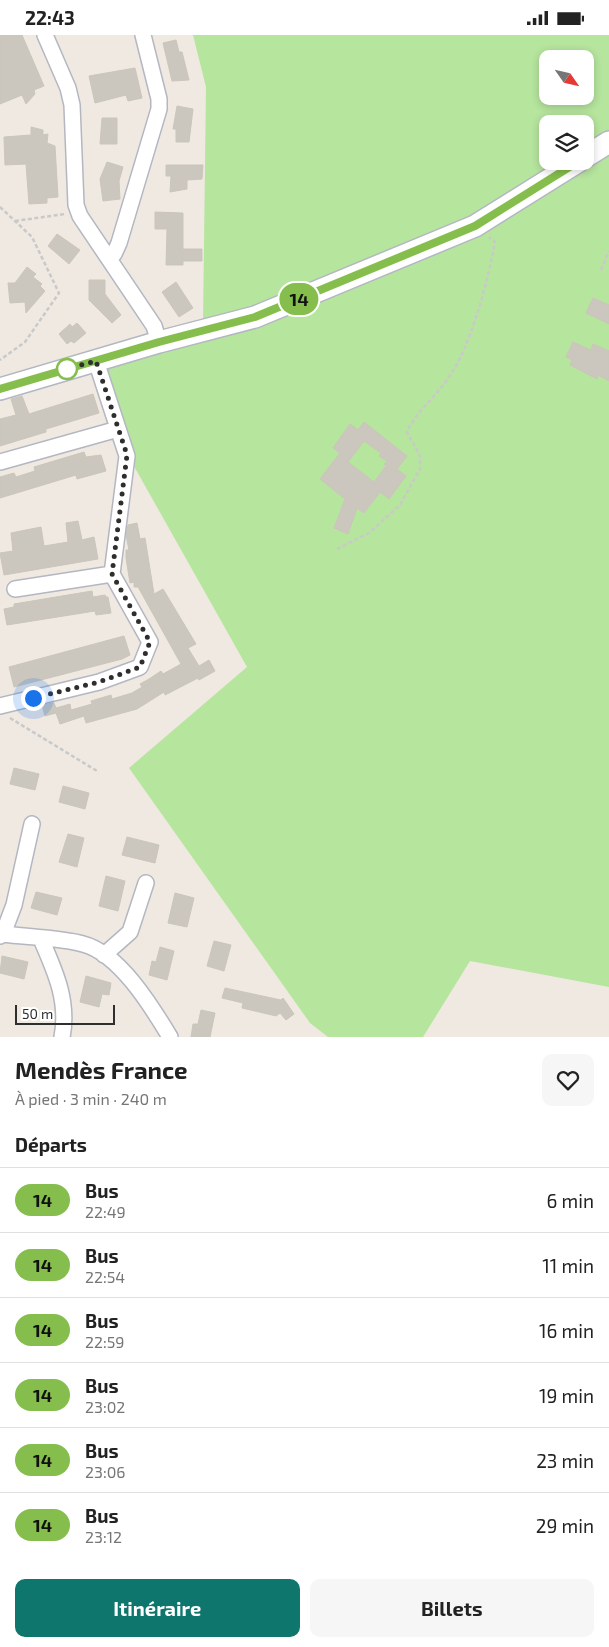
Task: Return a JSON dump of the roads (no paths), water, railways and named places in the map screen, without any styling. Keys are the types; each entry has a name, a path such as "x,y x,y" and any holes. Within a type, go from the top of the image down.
{"street":[{"path":"45,35 68,88 72,105 76,205 108,258 154,326 159,342"},
{"path":"108,258 114,254 119,243 159,109 159,99 144,35"},
{"path":"594,152 609,143"},
{"path":"0,389 159,342 255,317 475,226 565,170"},
{"path":"4,711 99,682 140,667 150,642 112,574 127,455 96,361"},
{"path":"0,462 118,429"},
{"path":"15,589 112,574"},
{"path":"32,823 14,905 2,935 84,944 104,955 130,980 153,1009 170,1037"},
{"path":"104,955 130,933 146,883"},
{"path":"42,939 61,985 64,1027 62,1037"}]}
